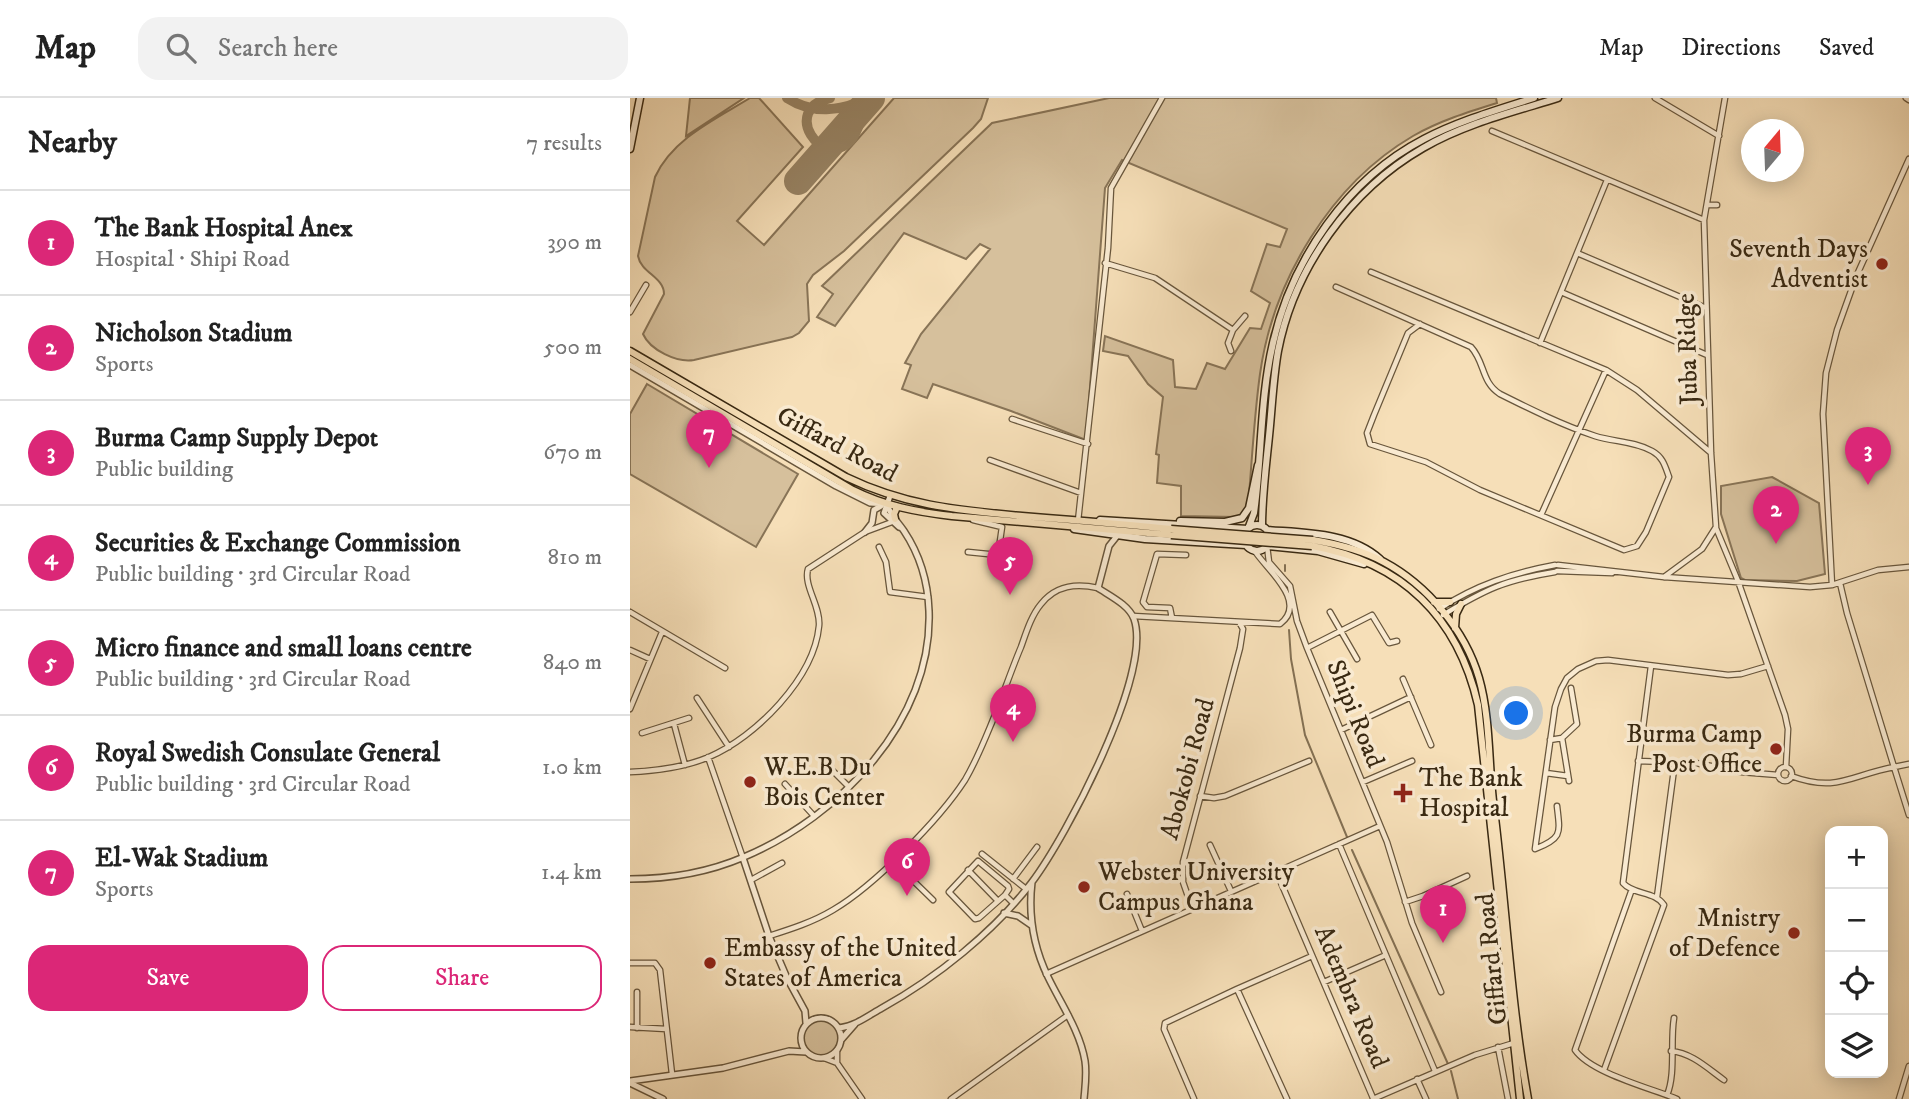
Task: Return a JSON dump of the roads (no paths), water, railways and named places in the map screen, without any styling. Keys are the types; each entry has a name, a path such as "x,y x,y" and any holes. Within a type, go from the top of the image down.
{"main road":[{"path":"630,149 640,98"},
{"path":"1534,98 1459,123 1414,144 1384,165 1362,186 1320,234 1293,282 1273,342 1254,513 1244,537 1246,545 1254,550 1261,550 1267,546 1270,538 1264,528 1278,350 1287,316 1302,279 1325,241 1369,188 1421,149 1468,127 1558,98"},
{"name":"Giffard Road","path":"630,351 846,477 890,496 926,505 1313,543 1354,550 1398,571 1433,602 1463,656 1472,679 1478,705 1516,1042 1528,1099"},
{"name":"Giffard Road","path":"630,359 853,490 897,507 921,513 1068,526 1248,529"},
{"path":"1171,529 1182,520 1230,522 1242,518 1249,508 1254,474 1260,460"},
{"path":"893,521 897,507"},
{"name":"Giffard Road","path":"1068,526 1117,536 1246,545"},
{"path":"1248,529 1254,526 1264,528"},
{"name":"Giffard Road","path":"1264,528 1326,536 1365,548 1455,628 1479,677 1484,703 1520,1099"},
{"name":"Giffard Road","path":"1267,546 1318,551 1381,564"},
{"path":"1433,602 1450,602"},
{"path":"1455,628 1456,614 1461,604"}],"street":[{"path":"1078,521 1108,248 1111,188 1162,98"},
{"path":"1655,98 1718,136"},
{"name":"Juba Ridge","path":"1725,98 1704,220 1707,355 1716,527 1738,581 1788,729 1786,767"},
{"path":"1492,131 1704,220"},
{"path":"1832,585 1823,414 1826,373 1837,330 1856,277 1909,159"},
{"path":"1540,343 1608,180"},
{"path":"1707,205 1717,205"},
{"path":"1577,253 1670,295 1706,308"},
{"path":"1105,263 1155,278 1233,330"},
{"path":"1371,272 1606,370 1637,390 1711,453"},
{"path":"630,312 646,285"},
{"path":"1336,287 1471,347 1476,352 1490,387 1578,429 1614,442 1634,443 1653,451 1664,460 1669,477 1637,546 1624,550 1480,490 1426,462 1369,442 1368,429 1408,333 1419,324"},
{"path":"1561,292 1707,355"},
{"path":"1231,351 1228,343 1233,330 1245,316"},
{"name":"Giffard Road","path":"630,365 836,486 876,505 887,504"},
{"path":"1541,515 1606,370"},
{"path":"1012,419 1088,444"},
{"path":"990,460 1081,493"},
{"path":"630,879 685,874 743,858 769,845 814,816 849,788 878,755 911,700 927,638 929,612 920,561 904,531 893,521 887,504 890,496"},
{"path":"865,532 874,519 876,509 887,504"},
{"path":"969,518 1002,527 1013,522"},
{"path":"630,772 685,765 708,757 729,747 772,712 807,664 819,626 819,611 808,581 808,569 865,532 893,521"},
{"path":"968,552 998,555 1002,527"},
{"path":"1664,577 1693,558 1716,527"},
{"path":"1103,534 1109,546"},
{"path":"1098,588 1109,546 1117,536"},
{"name":"Shipi Road","path":"1267,546 1269,562 1290,586 1297,621 1307,648 1363,782 1405,902 1441,992"},
{"path":"879,547 886,562 890,592 928,597"},
{"path":"1133,616 1280,624 1288,612 1286,588 1254,550"},
{"path":"1172,618 1170,608 1147,607 1143,601 1157,554 1186,555"},
{"path":"1439,613 1450,602 1492,580 1529,569 1556,568 1810,587 1840,583 1862,573 1909,567"},
{"path":"1439,613 1506,581 1556,568"},
{"path":"1840,583 1909,815"},
{"path":"769,936 802,926 834,909 919,835 965,779 991,724 1028,628 1040,606 1054,591 1083,584 1098,588 1133,616 1137,642 1135,659 1119,712 1077,806 1032,882 1004,913 937,974 858,1022 839,1028"},
{"path":"630,612 725,668"},
{"path":"1330,612 1357,659"},
{"name":"Shipi Road","path":"1307,648 1372,615 1389,643 1397,641"},
{"path":"1224,621 1239,627 1241,640"},
{"name":"Abokobi Road","path":"1192,908 1182,872 1241,640 1243,629 1236,622"},
{"path":"630,709 662,632"},
{"path":"630,650 650,659"},
{"path":"1557,806 1559,834 1556,839 1535,849 1555,707 1567,678 1577,669 1594,661 1608,660 1728,675 1768,666"},
{"path":"1604,1070 1664,905 1657,897 1632,889 1623,883 1651,666"},
{"path":"1403,679 1431,745"},
{"path":"1550,740 1562,738 1577,724 1571,688"},
{"path":"1341,730 1410,697"},
{"path":"697,698 729,747"},
{"path":"642,733 690,718"},
{"path":"674,724 685,765"},
{"path":"1546,773 1569,778 1562,738"},
{"path":"708,757 769,936 805,1011 806,1023"},
{"path":"822,760 849,788"},
{"path":"1200,796 1225,796 1309,761"},
{"path":"1363,782 1412,761"},
{"path":"1638,761 1722,767 1741,772 1778,775 1785,781 1791,776"},
{"path":"1657,897 1675,762"},
{"path":"1791,776 1836,784 1909,764"},
{"path":"1778,775 1780,769 1786,767 1791,776"},
{"path":"785,783 814,816"},
{"path":"1046,974 1380,826"},
{"path":"1339,844 1435,1071"},
{"path":"1210,845 1231,891"},
{"path":"1013,878 1037,847"},
{"path":"982,854 1026,889"},
{"path":"893,860 933,900"},
{"path":"979,861 1009,889 977,919 950,893 968,870 979,861"},
{"path":"751,880 782,863"},
{"path":"968,870 998,901"},
{"name":"Adembra Road","path":"1276,871 1373,1099"},
{"path":"1405,902 1467,876"},
{"path":"1032,882 1031,925 1046,974 1068,1015 1085,1061 1083,1099"},
{"path":"1632,889 1575,1050 1584,1059 1604,1070 1677,1099"},
{"path":"1127,894 1142,931"},
{"path":"1005,895 1013,903"},
{"path":"1004,913 1018,916 1031,925"},
{"path":"1324,982 1386,955"},
{"path":"1194,1099 1164,1029 1165,1023 1312,957"},
{"path":"630,963 655,963 660,970 672,1074"},
{"path":"1237,989 1287,1099"},
{"path":"637,992 633,1028 666,1029"},
{"path":"805,1011 829,1019 839,1028 841,1040"},
{"path":"951,1099 1068,1015"},
{"path":"817,1017 806,1023 802,1029 800,1041 806,1052 837,1063 862,1099"},
{"path":"1667,1095 1672,1074 1674,1018"},
{"path":"837,1063 837,1050 841,1040 858,1022"},
{"path":"789,1051 800,1041"},
{"path":"1373,1099 1435,1071 1516,1042"},
{"path":"1498,1047 1508,1099"},
{"path":"824,1058 837,1050"},
{"path":"630,1082 723,1068 789,1051 806,1052"},
{"path":"1671,1051 1685,1054 1702,1063 1724,1080"},
{"path":"1899,1099 1909,1066"},
{"path":"1417,1079 1426,1099"},
{"path":"630,1082 663,1099"}],"waterway":[{"path":"1285,565 1285,571"},
{"path":"1289,630 1291,659 1305,735 1347,837"},
{"path":"1352,850 1448,1064"},
{"path":"1451,1071 1458,1099"}],"place":[{"name":"Seventh Days Adventist","path":"1882,264"},
{"name":"El-Wak Stadium","path":"709,468"},
{"name":"Burma Camp Supply Depot","path":"1868,485"},
{"name":"Nicholson Stadium","path":"1776,544"},
{"name":"Micro finance and small loans centre","path":"1010,595"},
{"name":"Securities & Exchange Commission","path":"1013,742"},
{"name":"Burma Camp Post Office","path":"1776,749"},
{"name":"W.E.B Du Bois Center","path":"750,782"},
{"name":"The Bank Hospital","path":"1403,793"},
{"name":"Webster University Campus Ghana","path":"1084,887"},
{"name":"Royal Swedish Consulate General","path":"907,896"},
{"name":"Mnistry of Defence","path":"1794,933"},
{"name":"The Bank Hospital Anex","path":"1443,943"},
{"name":"Embassy of the United States of America","path":"710,963"}]}
